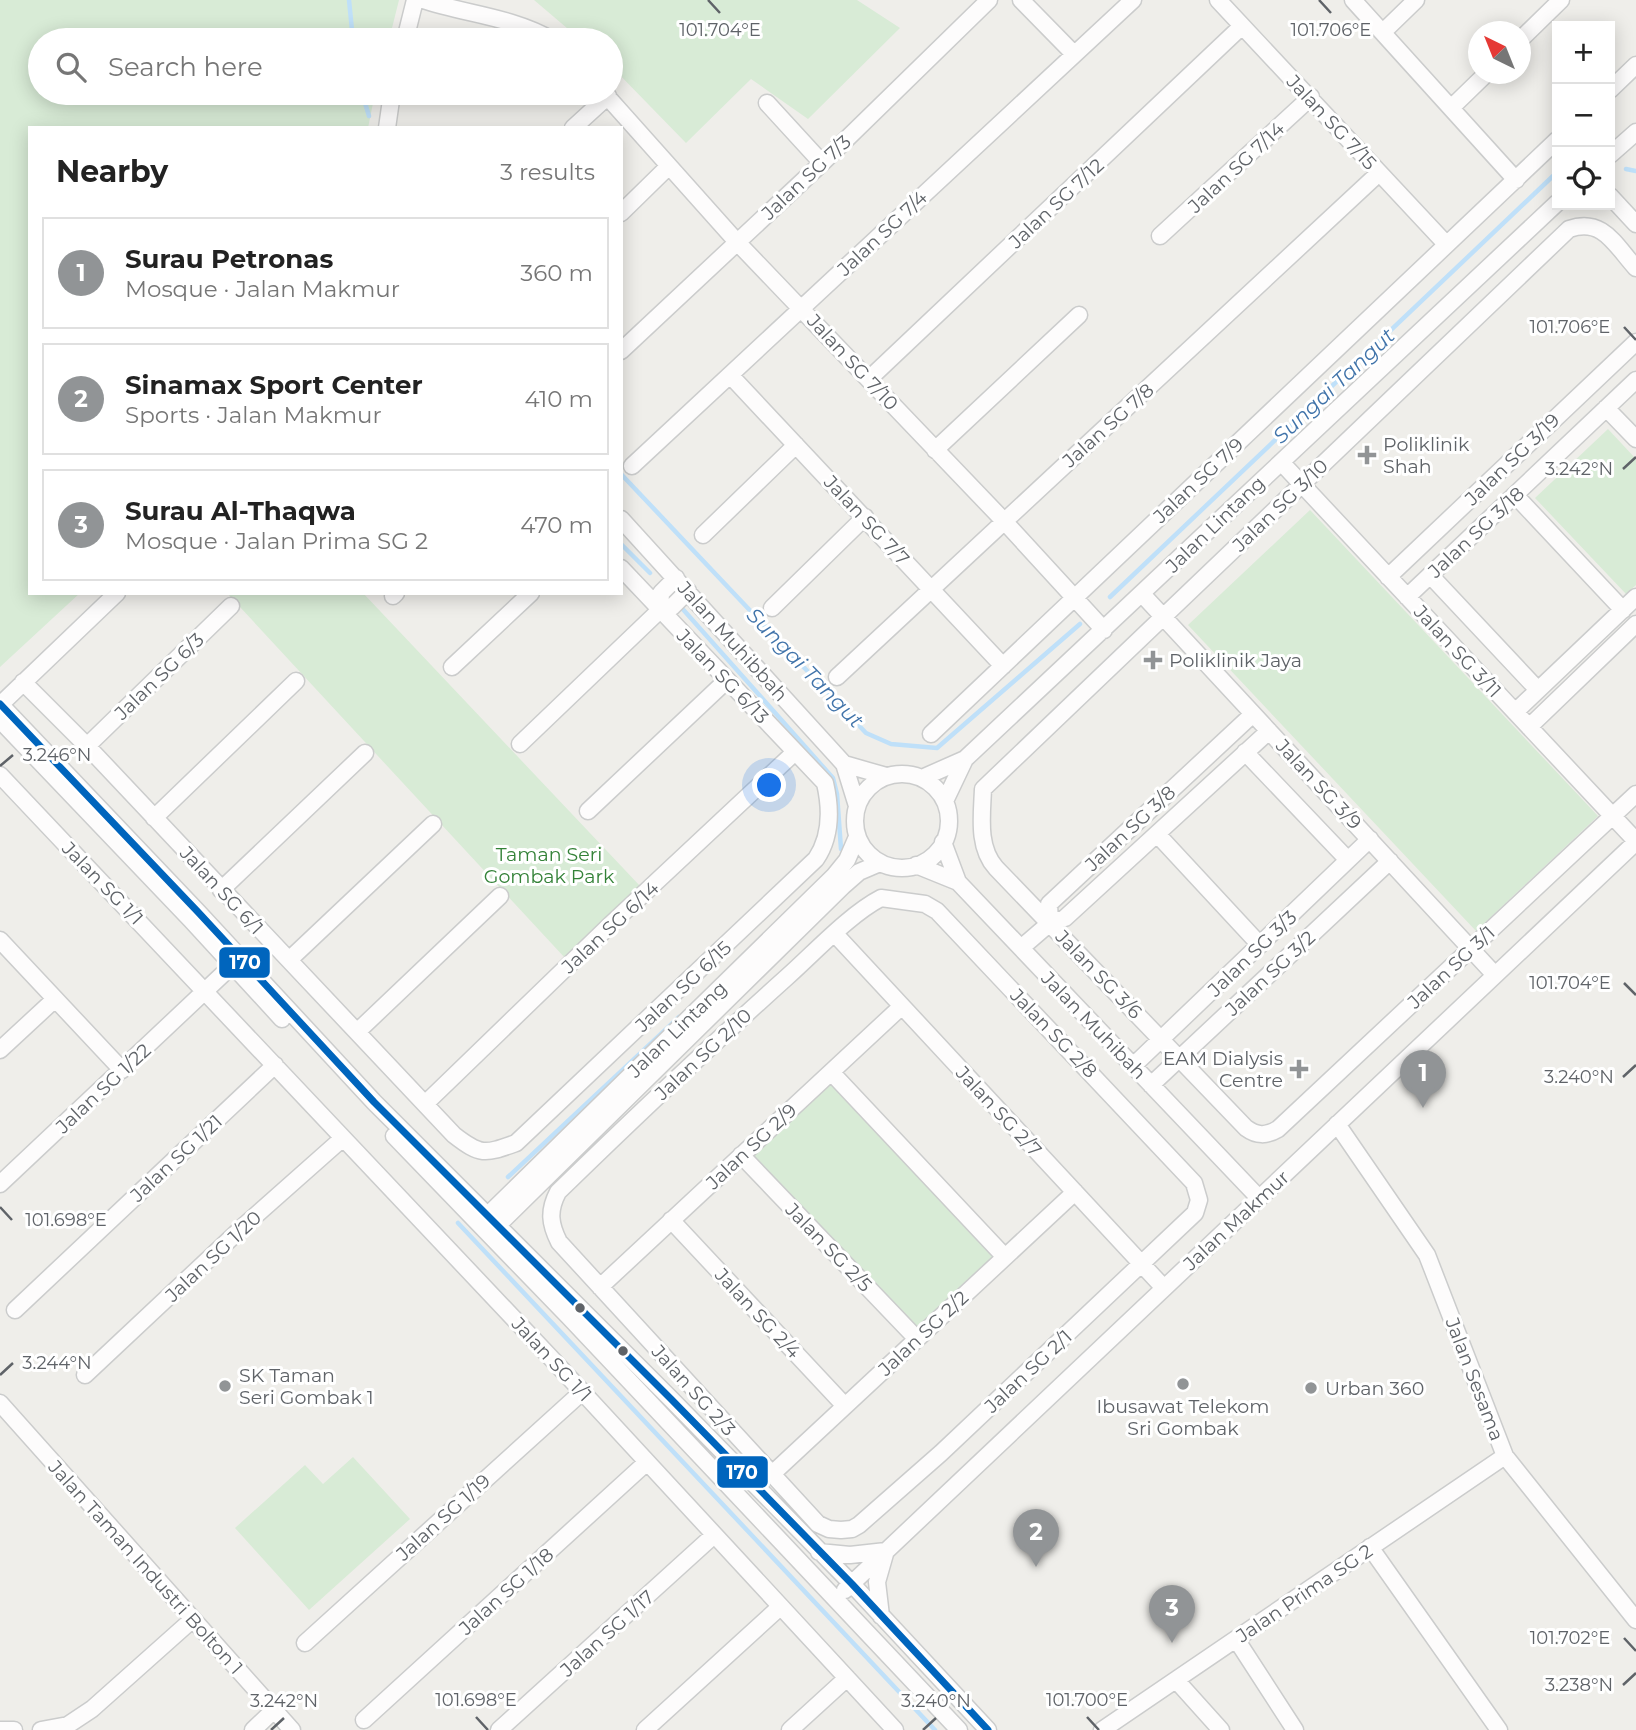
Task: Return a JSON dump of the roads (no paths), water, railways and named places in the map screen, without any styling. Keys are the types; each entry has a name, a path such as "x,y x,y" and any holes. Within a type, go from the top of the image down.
{"street":[{"path":"408,28 415,0"},
{"path":"423,0 531,28"},
{"name":"Jalan SG 7/3","path":"623,349 822,163 989,0"},
{"path":"1021,0 1073,53"},
{"name":"Jalan SG 7/4","path":"632,466 1133,0"},
{"name":"Jalan SG 7/15","path":"1218,0 1446,244"},
{"path":"1353,0 1516,180"},
{"path":"1383,32 1416,0"},
{"path":"1531,30 1561,0"},
{"name":"Jalan SG 7/12","path":"869,379 1242,26"},
{"path":"1615,85 1636,65"},
{"path":"1451,108 1476,84"},
{"name":"Jalan SG 7/14","path":"1160,236 1311,97"},
{"path":"767,103 822,163"},
{"path":"387,126 391,105"},
{"path":"575,126 595,105"},
{"name":"Jalan SG 7/10","path":"616,105 737,242 1004,521 1104,630"},
{"path":"1615,151 1636,132"},
{"name":"Jalan SG 7/9","path":"931,734 1552,145"},
{"path":"623,211 669,166"},
{"name":"Jalan SG 7/8","path":"837,677 1379,173"},
{"path":"1615,201 1636,224"},
{"name":"Jalan Lintang","path":"922,778 965,759 1552,208"},
{"name":"Jalan SG 3/10","path":"983,789 1569,229 1581,225 1598,228 1636,268"},
{"path":"935,450 1079,315"},
{"name":"Jalan SG 3/19","path":"1388,577 1636,342"},
{"name":"Jalan SG 7/7","path":"730,375 1003,666"},
{"name":"Jalan SG 3/18","path":"1407,597 1636,380"},
{"path":"1606,408 1636,439"},
{"path":"703,535 796,445"},
{"path":"1523,449 1542,469"},
{"name":"Jalan SG 3/11","path":"1281,461 1636,841"},
{"path":"1515,495 1623,610"},
{"path":"772,608 865,517"},
{"name":"Jalan Muhibbah","path":"623,521 844,764 857,806"},
{"name":"Jalan SG 6/13","path":"623,570 825,783"},
{"path":"1430,575 1538,690"},
{"path":"660,610 661,593 676,578"},
{"path":"520,744 660,610 672,607 688,591"},
{"name":"Jalan SG 3/9","path":"1142,594 1496,975"},
{"path":"115,595 23,682 0,708 959,1730"},
{"path":"452,667 529,595"},
{"path":"1515,712 1636,597"},
{"name":"Jalan SG 6/3","path":"87,746 232,606"},
{"path":"1529,727 1636,624"},
{"path":"588,811 727,680"},
{"path":"154,818 296,681"},
{"name":"Jalan SG 6/1","path":"23,682 87,746 454,1135 471,1148 483,1152"},
{"name":"Jalan SG 3/8","path":"1021,948 1050,923 1049,904 1253,714"},
{"path":"1050,923 1065,918 1269,731"},
{"name":"Jalan SG 6/14","path":"426,1103 609,926 795,752"},
{"path":"1245,752 1348,860"},
{"path":"221,890 365,753"},
{"name":"Jalan Lintang","path":"945,801 965,759"},
{"path":"844,764 886,776"},
{"path":"898,774 922,778 932,784 945,801 949,822 943,842 932,856 916,865 904,868 880,863 862,847 857,837 857,806 868,788 886,776 898,774"},
{"name":"Jalan SG 1/1","path":"2,781 206,991 582,1391 895,1730"},
{"name":"Jalan SG 6/15","path":"483,1152 516,1143 816,859 825,846 828,829 828,796 825,783"},
{"name":"Jalan SG 3/6","path":"983,789 986,858 1246,1128 1263,1134"},
{"name":"Jalan SG 3/1","path":"1263,1134 1278,1129 1636,794"},
{"path":"289,960 433,824"},
{"path":"1157,834 1259,945"},
{"name":"Jalan Lintang","path":"493,1220 834,876 847,860 857,837"},
{"name":"Jalan SG 3/3","path":"1133,1066 1370,839"},
{"name":"Jalan Makmur","path":"836,1599 1636,841"},
{"name":"Jalan Muhibah","path":"943,842 958,882 1259,1198"},
{"name":"Jalan SG 3/2","path":"1151,1085 1390,861"},
{"name":"Jalan Lintang","path":"493,1220 843,886 859,872 880,863"},
{"name":"Jalan Muhibah","path":"916,865 958,882"},
{"path":"358,1031 500,897"},
{"name":"Jalan SG 2/8","path":"872,902 881,898 894,899 925,904 937,911 1194,1183 1199,1200 1195,1213"},
{"name":"Jalan SG 2/10","path":"550,1217 551,1204 558,1192 704,1052 872,902"},
{"name":"Jalan SG 2/7","path":"835,934 1164,1288"},
{"path":"0,940 122,1070"},
{"path":"206,991 236,961"},
{"path":"236,961 852,1584 988,1730"},
{"name":"Jalan SG 1/22","path":"0,1184 206,991"},
{"path":"0,1050 55,999"},
{"name":"Jalan SG 2/9","path":"600,1287 902,1006"},
{"name":"Jalan SG 1/21","path":"15,1310 275,1065"},
{"path":"831,1072 1005,1257"},
{"name":"Jalan Sesama","path":"1337,1124 1427,1255 1505,1456 1636,1620"},
{"name":"Jalan SG 1/20","path":"85,1375 246,1224 343,1138"},
{"name":"Jalan SG 2/5","path":"741,1155 917,1339"},
{"name":"Jalan SG 2/2","path":"771,1475 1075,1192"},
{"name":"Jalan SG 2/1","path":"859,1525 941,1453 1195,1213"},
{"name":"Jalan SG 2/3","path":"550,1217 559,1242 818,1524 829,1530 852,1529 859,1525"},
{"name":"Jalan SG 2/4","path":"671,1220 845,1406"},
{"path":"671,1399 688,1383"},
{"name":"Jalan SG 1/19","path":"305,1643 582,1391"},
{"name":"Jalan Taman Industri Bolton 1","path":"0,1403 292,1730"},
{"name":"Jalan Prima SG 2","path":"1102,1730 1505,1456"},
{"name":"Jalan SG 1/18","path":"364,1720 647,1462"},
{"name":"Jalan SG 1/17","path":"499,1730 714,1535"},
{"path":"1370,1548 1499,1730"},
{"path":"819,1552 850,1555 886,1551 877,1582 881,1615"},
{"path":"645,1730 780,1608"},
{"path":"41,1730 68,1726 92,1709 193,1619"},
{"path":"1236,1639 1295,1730"},
{"path":"790,1730 847,1678"},
{"path":"1176,1680 1221,1730"},
{"path":"253,1730 274,1710"},
{"path":"0,1730 14,1730"}],"waterway":[{"name":"Sungai Tangut","path":"349,0 352,28"},
{"name":"Sungai Tangut","path":"366,105 369,116"},
{"name":"Sungai Tangut","path":"1626,169 1636,171"},
{"name":"Sungai Tangut","path":"1110,597 1552,177"},
{"name":"Sungai Tangut","path":"623,476 866,733 891,744 937,748 1080,624"},
{"path":"623,546 650,573"},
{"path":"680,606 833,778 837,794 841,849"},
{"path":"508,1177 679,1017"},
{"path":"458,1223 935,1730"}],"place":[{"name":"Poliklinik Shah","path":"1367,455"},
{"name":"Poliklinik Jaya","path":"1153,660"},
{"name":"EAM Dialysis Centre","path":"1299,1069"},
{"name":"Surau Petronas","path":"1423,1108"},
{"name":"Ibusawat Telekom Sri Gombak","path":"1183,1384"},
{"name":"SK Taman Seri Gombak 1","path":"225,1386"},
{"name":"Urban 360","path":"1311,1388"},
{"name":"Sinamax Sport Center","path":"1036,1567"},
{"name":"Surau Al-Thaqwa","path":"1172,1643"}],"park label":[{"name":"Taman Seri Gombak Park","path":"549,865"}]}
